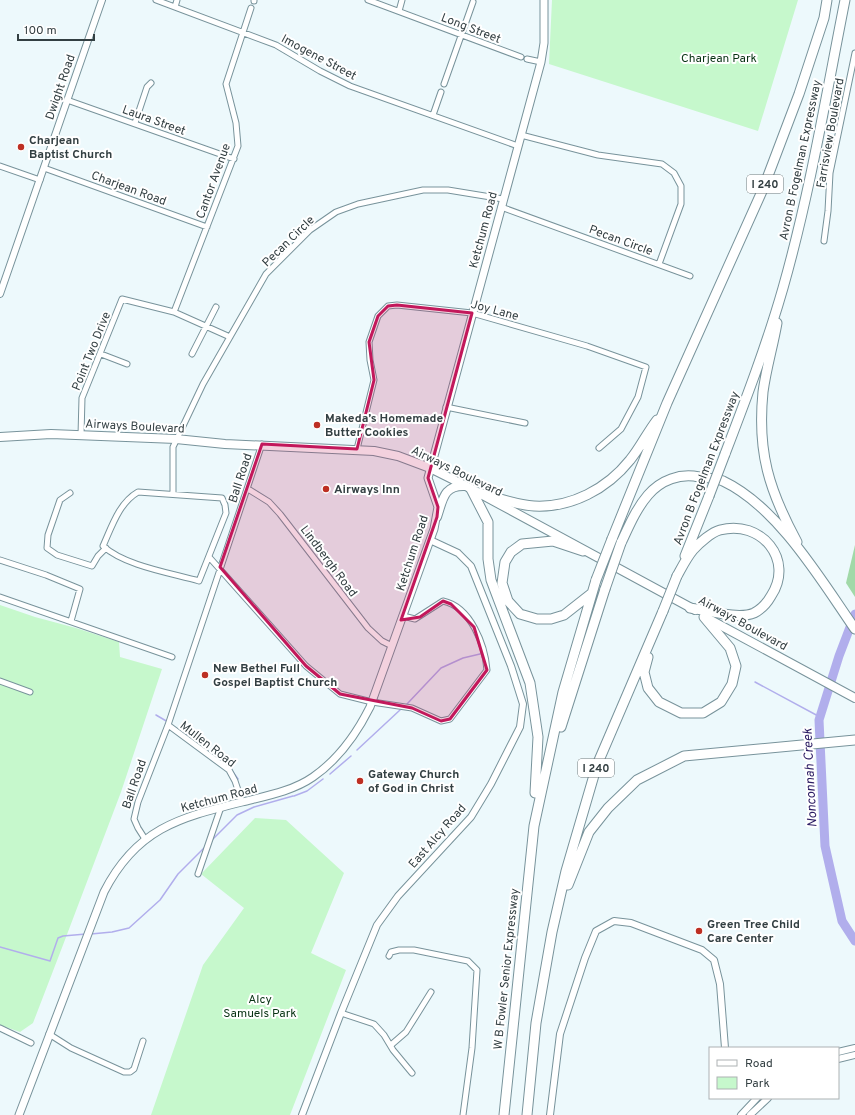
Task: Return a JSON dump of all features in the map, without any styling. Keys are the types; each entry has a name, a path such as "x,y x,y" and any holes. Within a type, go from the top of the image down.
{"highway":[{"name":"Avron B Fogelman Expressway","path":"534,826 563,692 596,580 667,404 763,189 799,94 824,18 827,0"},
{"name":"Avron B Fogelman Expressway","path":"552,932 566,871 597,765 663,611 709,496 747,398 783,288 814,159 845,0"},
{"path":"783,288 763,391 762,433 764,458 771,486 783,517 811,567"},
{"path":"472,489 532,506 549,506 580,498 600,487 621,470 641,445 667,404"},
{"path":"547,762 561,726 621,543 636,512 649,494 671,477 691,475 721,480 750,498 767,513 811,567 855,629"},
{"path":"472,489 488,522 488,560 491,580 530,683 538,738 534,826"},
{"path":"677,576 693,550 719,530 737,528 750,531 770,544 776,555 780,581 766,605 753,613 739,615 690,608"},
{"path":"583,551 553,541 522,544 511,552 505,562 502,583 508,601 520,614 537,619 551,619 564,615 592,593"},
{"path":"655,629 644,672 648,688 659,702 669,708 681,713 703,713 721,702 732,684 736,666 730,648 704,617"},
{"path":"552,932 571,875 589,832 608,808 637,780 684,756 855,740"},
{"name":"W B Fowler Senior Expressway","path":"504,1115 534,826"},
{"name":"I 240","path":"527,1115 536,1023 552,932"}],"main road":[{"name":"Ketchum Road","path":"145,839 180,820 242,802 262,798 293,787 312,778 341,753 357,732 372,702 437,517 438,508 428,478 430,468 541,62 544,44 544,0"},
{"name":"Airways Boulevard","path":"0,437 51,434 176,438 225,444 262,444 357,449 390,453 430,468 472,489 583,551 855,698"},
{"path":"437,517 446,492 452,487 472,489"},
{"path":"19,1115 104,892 114,871 145,839"}],"street":[{"name":"Dwight Road","path":"0,294 102,0"},
{"name":"Imogene Street","path":"156,0 281,47 340,82 518,146"},
{"path":"174,7 177,0"},
{"name":"Long Street","path":"368,0 521,57"},
{"path":"399,11 402,0"},
{"path":"444,84 474,2"},
{"name":"Cantor Avenue","path":"174,312 238,146 236,123 226,84 251,8"},
{"name":"Farrisview Boulevard","path":"824,241 828,211 830,173 853,78 855,53"},
{"path":"527,59 541,62"},
{"path":"134,123 147,87 151,82"},
{"path":"433,115 441,92"},
{"name":"Laura Street","path":"67,100 234,159"},
{"path":"521,135 598,155 662,164 674,173 681,186 681,204 659,264"},
{"path":"0,166 40,180"},
{"name":"Charjean Road","path":"44,168 207,227"},
{"name":"Pecan Circle","path":"176,438 203,384 266,274 310,230 336,212 358,204 423,190 448,190 503,199"},
{"name":"Pecan Circle","path":"501,208 690,276"},
{"name":"Point Two Drive","path":"81,435 82,398 122,299 174,312"},
{"name":"Joy Lane","path":"357,449 374,380 370,360 369,342 378,316 388,306 397,305 472,313 587,346 646,367 638,397 621,430 599,448"},
{"path":"192,354 216,307"},
{"path":"174,312 230,337"},
{"path":"101,354 127,364"},
{"path":"446,407 525,423"},
{"path":"173,493 174,447 176,438"},
{"name":"Ball Road","path":"145,839 134,818 138,802 168,723 262,444"},
{"name":"Lindbergh Road","path":"248,489 269,502 280,514 368,628 382,641 392,646"},
{"path":"70,494 60,500 48,536 48,548 57,555 92,566 106,548 104,546 114,520 128,498 138,492 173,493 222,498 225,505 226,513 199,581 131,561 106,548"},
{"name":"East Alcy Road","path":"302,1115 377,925 398,896 471,817 491,784 520,727 523,704 511,666 471,566 458,553 430,540"},
{"path":"209,557 220,567 306,666 340,694 372,702 412,708 434,718 446,721 455,715 487,670 480,640 468,618 451,604 443,601 415,619 403,616"},
{"path":"0,560 46,575 80,589 71,621"},
{"path":"0,597 172,657"},
{"path":"0,681 30,692"},
{"name":"Mullen Road","path":"168,723 229,770 236,781 242,802"},
{"path":"198,874 221,808"},
{"path":"550,1115 560,1034 585,958 596,931 614,921 632,922 702,950 714,960 720,984 725,1047"},
{"path":"388,956 391,952 399,950 414,950 468,961 477,970 472,1048 463,1115"},
{"path":"391,1046 409,1028 431,992"},
{"path":"341,1013 374,1024 412,1073"},
{"path":"0,1028 31,1043"},
{"path":"49,1034 71,1048 124,1072 130,1072 134,1069 143,1041"},
{"path":"840,1055 855,1048"},
{"path":"840,1055 855,1055"},
{"path":"741,1115 755,1099"},
{"path":"750,1115 764,1099"}],"highlighted area":[{"path":"397,305 472,313 428,478 438,507 437,517 401,620 420,617 443,601 451,604 474,627 487,670 450,719 441,721 412,708 340,694 306,666 220,567 262,444 357,449 374,380 369,342 378,316 388,306"}],"green space":[{"name":"Charjean Park","path":"552,0 798,0 758,131 549,64"},
{"path":"855,545 855,597 846,583"},
{"path":"0,605 119,642 120,657 162,669 121,792 33,1023 20,1032 0,1025"},
{"name":"Alcy Samuels Park","path":"255,818 286,820 344,873 311,953 346,970 290,1115 151,1115 203,965 244,908 201,874"}],"waterway":[{"name":"Nonconnah Creek","path":"855,614 839,656 819,720 825,846 842,921 855,941"},
{"path":"407,704 441,668 463,658 480,654"},
{"path":"755,682 820,717"},
{"path":"357,750 400,710"},
{"path":"156,715 168,722"},
{"path":"181,731 230,768 238,779"},
{"path":"330,774 351,756"},
{"path":"294,796 307,791 323,779"},
{"path":"212,840 237,815 254,807 293,796"},
{"path":"91,934 112,932 129,928 160,900 178,874 205,847"},
{"path":"0,947 50,961 58,938 63,936 86,934"}],"place":[{"name":"Charjean Baptist Church","path":"21,147"},
{"name":"Makeda’s Homemade Butter Cookies","path":"317,425"},
{"name":"Airways Inn","path":"326,489"},
{"name":"New Bethel Full Gospel Baptist Church","path":"205,675"},
{"name":"Gateway Church of God in Christ","path":"360,781"},
{"name":"Green Tree Child Care Center","path":"699,931"}]}
